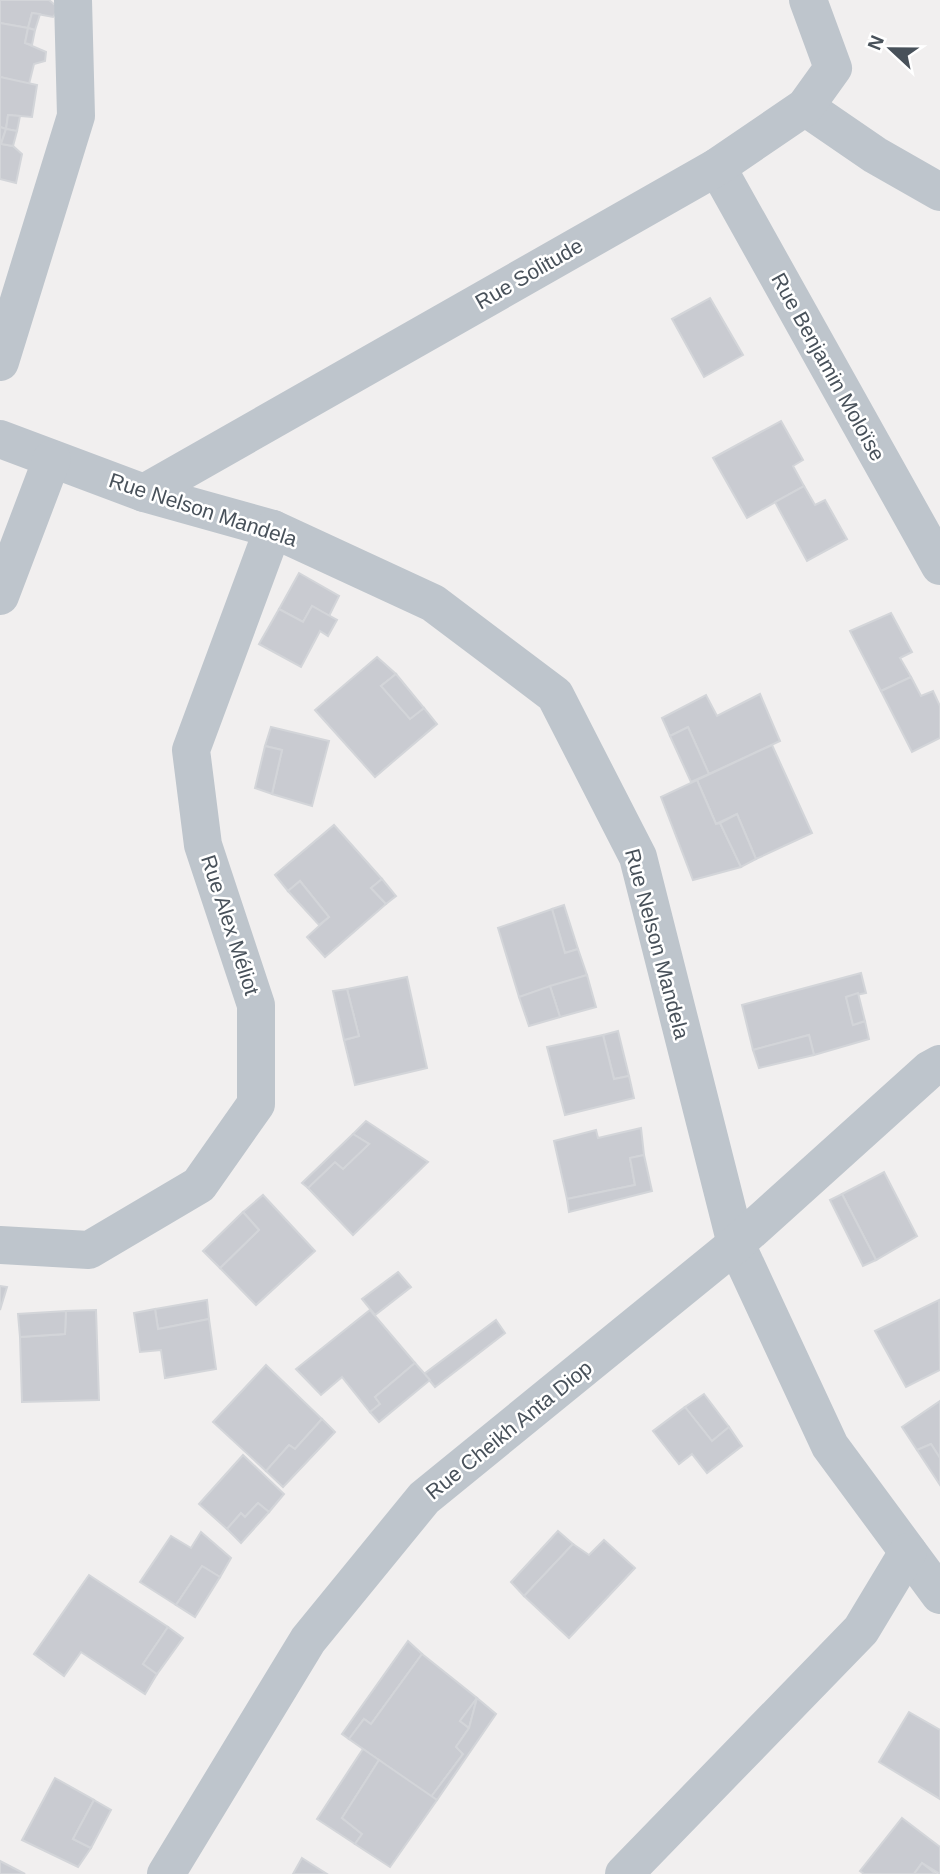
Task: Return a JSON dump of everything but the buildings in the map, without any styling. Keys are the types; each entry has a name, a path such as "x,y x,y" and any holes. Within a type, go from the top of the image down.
{"street":[{"path":"0,362 76,116 73,0"},
{"name":"Rue Solitude","path":"144,493 717,167 805,107 833,68 808,0"},
{"path":"805,107 875,155 940,192"},
{"name":"Rue Benjamin Moloïse","path":"717,167 940,566"},
{"name":"Rue Nelson Mandela","path":"0,439 144,493 273,529 433,603 555,695 638,857 736,1244 830,1446 940,1595"},
{"path":"0,596 52,459"},
{"name":"Rue Alex Méliot","path":"0,1245 89,1250 199,1185 256,1104 256,1005 203,845 191,750 273,529"},
{"name":"Rue Cheikh Anta Diop","path":"166,1874 308,1640 424,1498 736,1244 929,1070 940,1065"},
{"path":"624,1874 861,1630 908,1552"}]}
